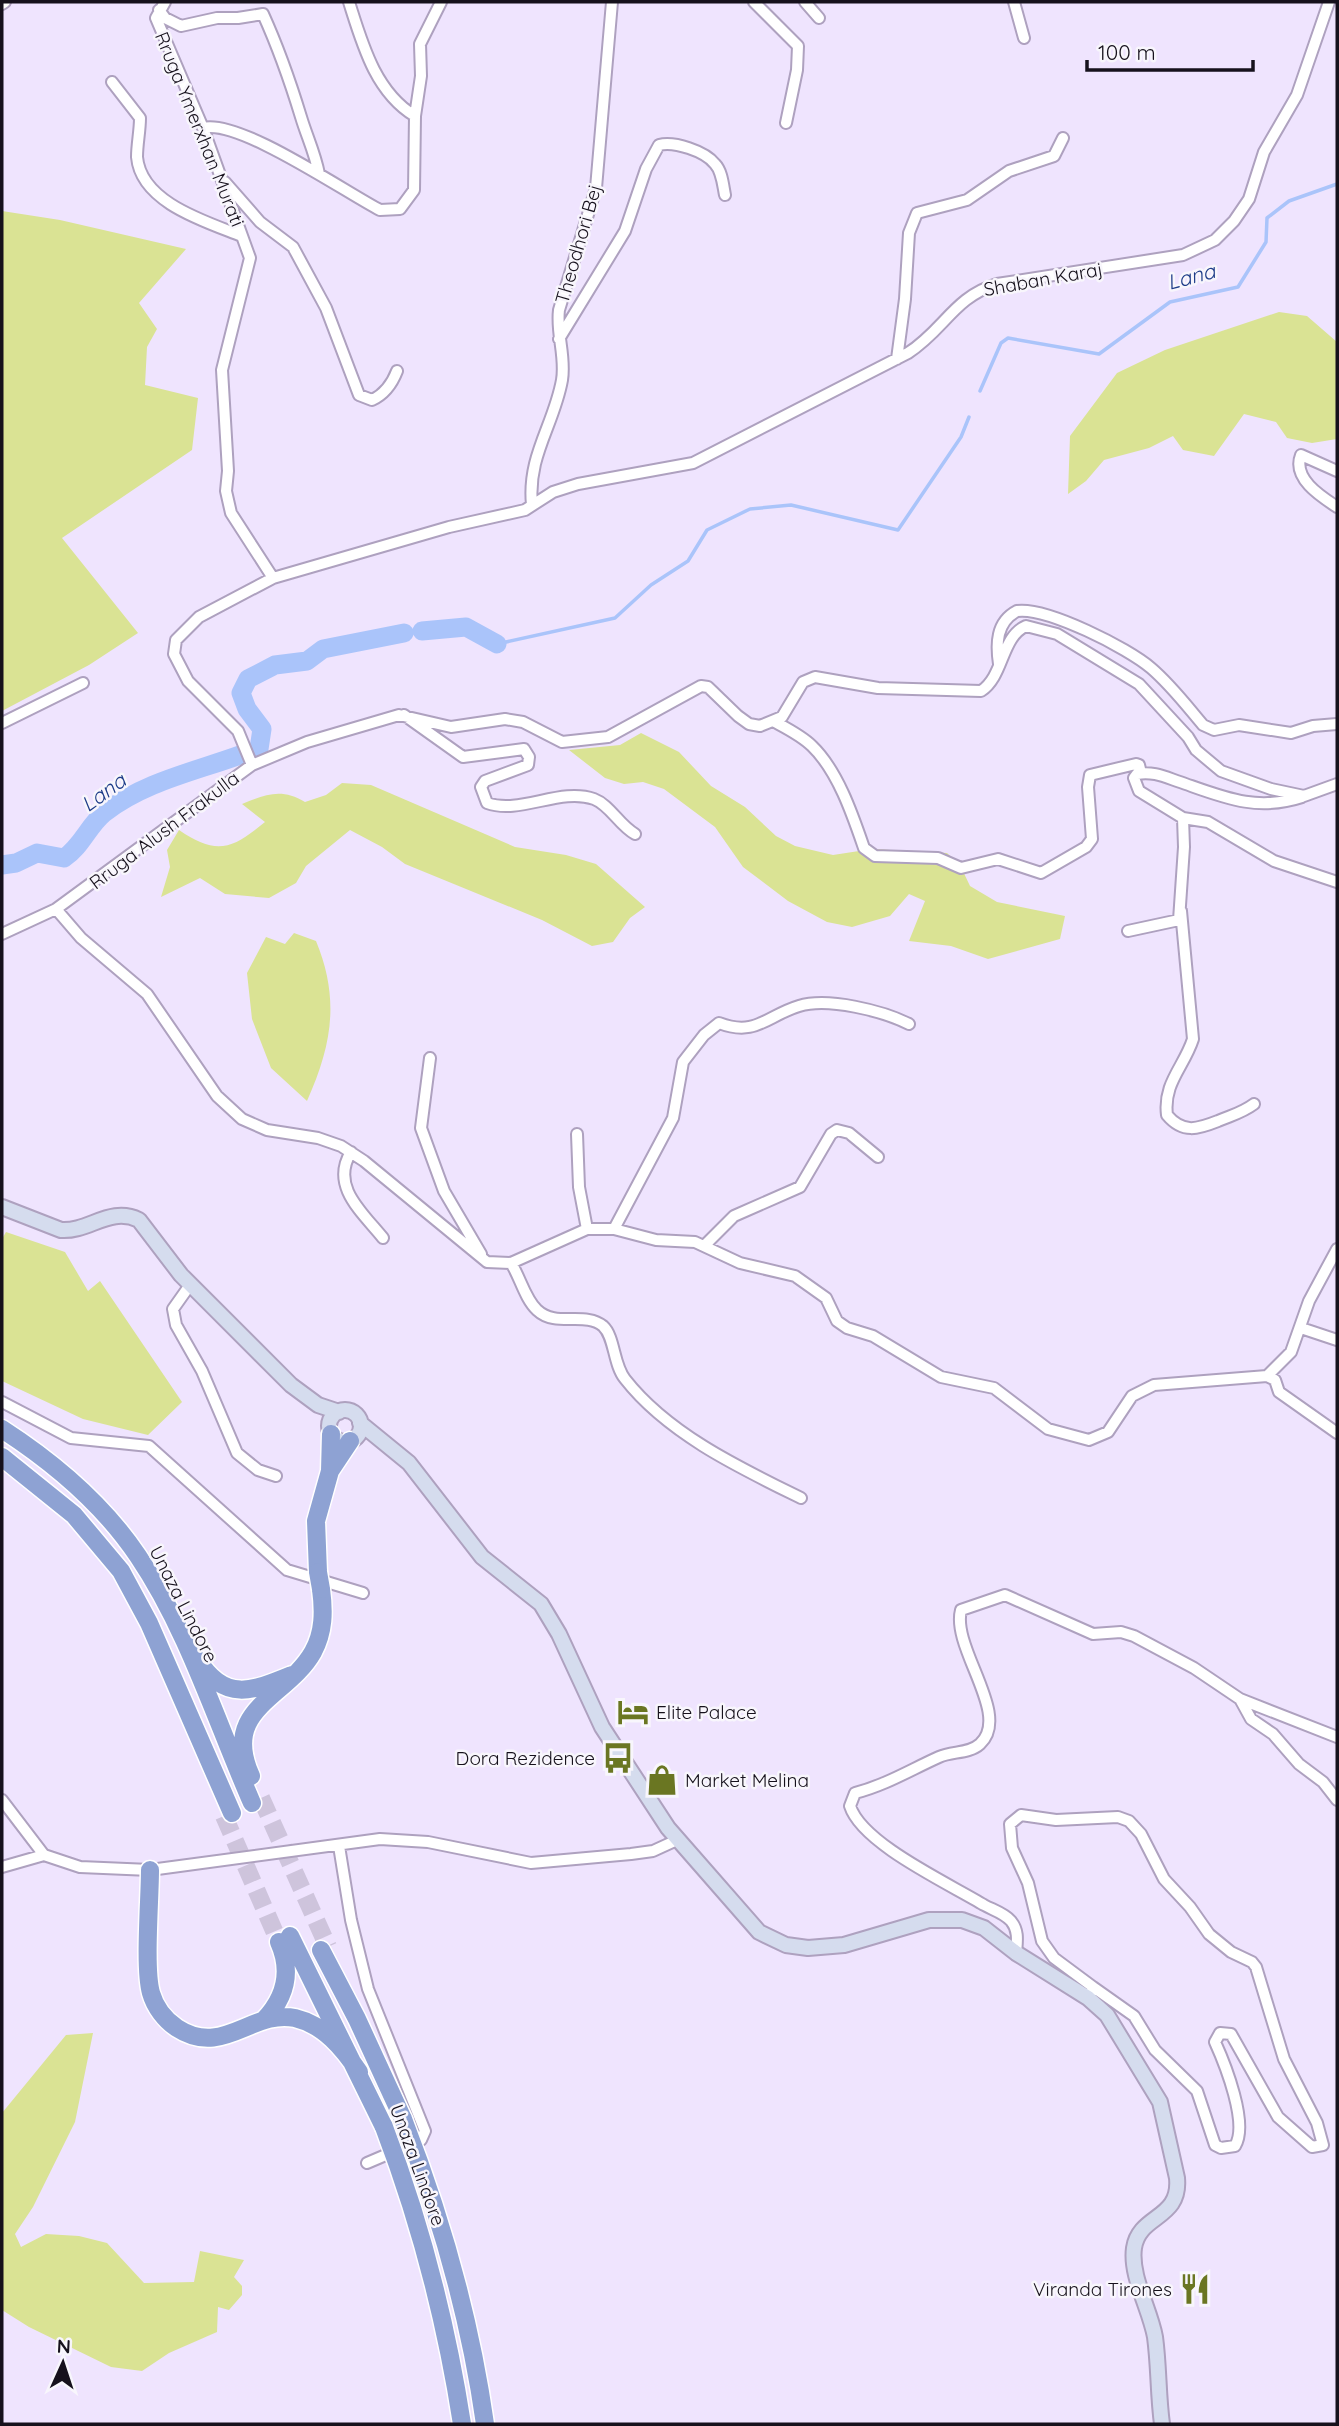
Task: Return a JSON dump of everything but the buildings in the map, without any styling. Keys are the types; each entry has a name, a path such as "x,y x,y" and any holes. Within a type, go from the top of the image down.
{"highway":[{"path":"2,1429 22,1437 45,1454 106,1508 151,1570 210,1677 226,1686 244,1690 292,1675 310,1657 321,1634 323,1616 317,1513 330,1471 333,1423"},
{"name":"Unaza Lindore","path":"2,1429 36,1452 94,1502 137,1554 181,1637 256,1801 243,1754 244,1732 259,1707 292,1675"},
{"path":"330,1471 356,1433"},
{"name":"Unaza Lindore","path":"2,1457 74,1515 121,1571 149,1623 217,1780 228,1815"},
{"path":"150,1870 150,1988 166,2018 184,2032 210,2038 238,2032 264,2020 295,2018 314,2025 340,2046 359,2072"},
{"name":"Unaza Lindore","path":"264,2020 284,1992 284,1939 359,2072 384,2127 409,2194 446,2330 462,2424"},
{"name":"Unaza Lindore","path":"325,1949 403,2119 430,2188 453,2259 468,2323 485,2424"}],"main road":[{"path":"2,1207 61,1230 71,1231 115,1215 134,1218 143,1224 170,1264 190,1285 291,1385 318,1405 333,1423 336,1439 356,1433 382,1443 410,1463 482,1557 541,1604 559,1634 602,1727 677,1840 759,1932 786,1945 828,1948 929,1920 947,1919 974,1923 1016,1952 1091,1993 1115,2025 1154,2088 1165,2120 1177,2178 1178,2187 1172,2206 1139,2233 1133,2254 1154,2335 1162,2424"},
{"path":"333,1423 352,1412 356,1433"}],"street":[{"path":"349,2 360,40 374,69 396,100 415,116"},
{"path":"203,128 212,126 228,129 319,174 380,210 400,209 414,190 415,116 421,76 420,44 441,2"},
{"name":"Theodhori Bej","path":"532,505 529,480 562,382 564,364 559,340 559,310 596,188 612,2"},
{"path":"754,2 798,46 797,69 786,123"},
{"path":"805,2 819,18"},
{"path":"1014,2 1024,38"},
{"name":"Shaban Karaj","path":"532,505 553,492 579,484 693,463 925,343 959,304 977,290 997,284 1183,255 1215,240 1234,221 1249,199 1264,152 1297,95 1329,2"},
{"name":"Rruga Ymerxhan Murati","path":"162,6 156,18 203,128 242,236"},
{"name":"Rruga Ymerxhan Murati","path":"162,6 165,18 181,26 216,18 263,14 292,82 302,119 314,146 319,174"},
{"name":"Rruga Ymerxhan Murati","path":"112,82 140,118 137,156 142,174 152,190 197,218 242,236"},
{"path":"897,359 905,299 909,233 917,213 967,200 999,177 1054,156 1063,138"},
{"path":"559,340 625,231 646,169 659,145 674,144 711,160 719,171 726,195"},
{"path":"220,177 260,222 293,247 326,308 359,395 372,400 379,397 392,383 397,371"},
{"path":"242,236 250,258 222,370 228,471 226,491 231,513 274,578 449,527 526,510 532,505"},
{"path":"1337,471 1301,455 1299,461 1302,477 1337,507"},
{"name":"Rruga Alush Frakulla","path":"2,934 56,909 252,765 238,731 188,681 174,654 176,640 188,625 230,599 274,578"},
{"path":"1000,666 998,643 1002,625 1017,611 1034,611 1110,644 1148,666 1169,684 1203,725 1210,728 1239,725 1291,733 1313,726 1337,724"},
{"path":"252,765 307,742 386,717 404,715 451,727 505,719 523,722 550,738 578,741 608,737 701,686 708,687 749,724 760,726 775,722 808,679 826,678 878,688 974,693 992,682 1018,630 1032,625 1057,634 1139,684 1188,737 1196,750 1221,771 1271,789 1304,796"},
{"path":"2,723 83,683"},
{"path":"404,715 426,734 463,757 524,749 529,757 528,765 485,781 481,787 487,803 503,806 556,798 591,799 602,804 618,823 635,834"},
{"path":"775,722 813,746 826,764 868,853 938,858 958,867 998,859 1032,872 1044,872 1086,847 1092,839 1088,787 1090,775 1136,764 1140,766 1141,773"},
{"path":"1337,784 1266,806 1240,802 1154,773 1141,773 1134,778 1139,791 1183,818 1208,822 1275,862 1337,882"},
{"path":"1183,818 1181,911 1193,1039 1188,1055 1168,1088 1167,1115 1174,1123 1185,1128 1199,1129 1239,1115 1254,1104"},
{"path":"56,909 81,938 148,994 217,1096 242,1119 267,1130 318,1138 351,1152 487,1262 511,1264 587,1229 614,1229 656,1240 683,1240 704,1246 740,1263 795,1276 826,1298 837,1321 847,1328 873,1336 941,1377 993,1388 1048,1429 1062,1436 1089,1440 1101,1437 1132,1396 1154,1385 1267,1376 1275,1380 1279,1392 1337,1433"},
{"path":"1128,932 1170,924 1179,920 1181,911"},
{"path":"614,1229 673,1118 682,1062 704,1035 719,1023 747,1029 800,1005 816,1003 885,1012 909,1024"},
{"path":"430,1058 421,1128 444,1191 487,1262"},
{"path":"704,1246 734,1216 800,1187 831,1135 837,1130 849,1133 878,1157"},
{"path":"577,1134 579,1187 587,1229"},
{"path":"351,1152 344,1164 343,1181 383,1238"},
{"path":"1267,1376 1292,1352 1310,1301 1337,1249"},
{"path":"511,1264 537,1311 561,1320 598,1323 606,1329 612,1352 626,1382 684,1434 734,1465 801,1498"},
{"path":"1325,1273 1337,1269"},
{"path":"190,1285 173,1309 176,1325 202,1371 236,1453 258,1470 275,1476"},
{"path":"1301,1328 1337,1340"},
{"path":"2,1402 71,1438 149,1446 287,1570 363,1593"},
{"path":"1016,1952 1018,1934 1013,1923 1004,1914 945,1880 923,1873 860,1826 850,1806 855,1793 884,1786 944,1755 967,1751 982,1743 988,1727 989,1710 962,1642 959,1619 961,1611 996,1596 1014,1597 1093,1634 1121,1632 1134,1636 1194,1668 1240,1699 1337,1737"},
{"path":"1240,1699 1251,1719 1273,1734 1298,1764 1323,1782 1337,1800"},
{"path":"2,1800 44,1855 80,1867 150,1870 380,1839 428,1842 531,1863 631,1854 660,1849 677,1840"},
{"path":"1021,1815 1056,1820 1102,1820 1118,1817 1136,1827 1164,1879 1190,1906 1209,1934 1256,1967 1284,2059 1317,2123 1323,2146 1312,2147 1278,2117 1231,2034 1226,2032 1220,2033 1215,2042 1231,2083 1239,2132 1235,2146 1227,2148 1215,2145 1197,2091 1155,2050 1134,2016 1122,2005 1091,1993 1054,1958 1042,1941 1028,1883 1012,1848 1010,1832 1013,1818 1021,1815"},
{"path":"339,1846 351,1920 368,1989 425,2130 421,2140 368,2163"},
{"path":"2,1867 44,1855"}],"green space":[{"path":"2,211 60,220 186,249 139,303 157,329 147,347 145,385 198,398 192,450 62,538 138,633 89,665 2,711"},
{"path":"1279,312 1307,316 1337,342 1337,439 1312,443 1287,438 1276,422 1244,414 1214,456 1183,450 1173,436 1149,448 1104,460 1086,481 1068,494 1070,436 1117,373 1165,350"},
{"path":"641,733 679,752 711,786 745,807 776,836 795,846 833,855 872,849 947,853 960,865 970,886 997,902 1065,916 1060,939 988,959 951,946 909,941 925,901 909,894 890,916 852,927 827,922 788,901 743,867 715,827 664,789 643,782 624,784 605,778 569,750 620,745"},
{"path":"342,783 371,785 515,847 566,855 596,864 645,907 630,918 613,942 592,946 542,920 405,864 382,847 350,830 306,866 296,883 269,898 225,894 200,878 161,897 170,867 167,850 179,830 204,844 224,846 243,838 265,822 242,804 274,794 289,795 305,802 326,795"},
{"path":"294,933 316,941 324,962 330,1002 327,1041 307,1101 271,1068 252,1019 247,973 266,937 285,944"},
{"path":"6,1232 65,1252 88,1291 100,1281 182,1402 148,1435 83,1419 2,1381 2,1239"},
{"path":"93,2033 75,2122 33,2207 15,2234 21,2247 46,2234 79,2236 107,2243 144,2283 194,2282 200,2251 244,2260 234,2277 242,2286 242,2295 229,2310 218,2307 217,2332 169,2353 142,2371 111,2367 29,2327 2,2310 2,2113 66,2035"}],"waterway":[{"name":"Lana","path":"980,391 1001,343 1008,338 1099,354 1170,302 1238,287 1266,242 1267,218 1289,201 1337,184"},
{"path":"497,644 615,618 651,585 688,561 707,530 750,509 791,505 898,530 961,437 969,417"},
{"name":"Lana","path":"422,631 466,627 497,644"},
{"name":"Lana","path":"259,749 262,729 247,709 241,693 248,679 275,665 307,661 323,649 404,633"},
{"name":"Lana","path":"2,865 16,863 37,853 64,858 99,818 119,802 169,779 240,755"}],"tunnel":[{"path":"261,1798 328,1947"},
{"path":"224,1816 279,1942"}],"place":[{"name":"Elite Palace","path":"633,1712"},
{"name":"Dora Rezidence","path":"618,1758"},
{"name":"Market Melina","path":"662,1780"},
{"name":"Viranda Tirones","path":"1195,2289"}]}
